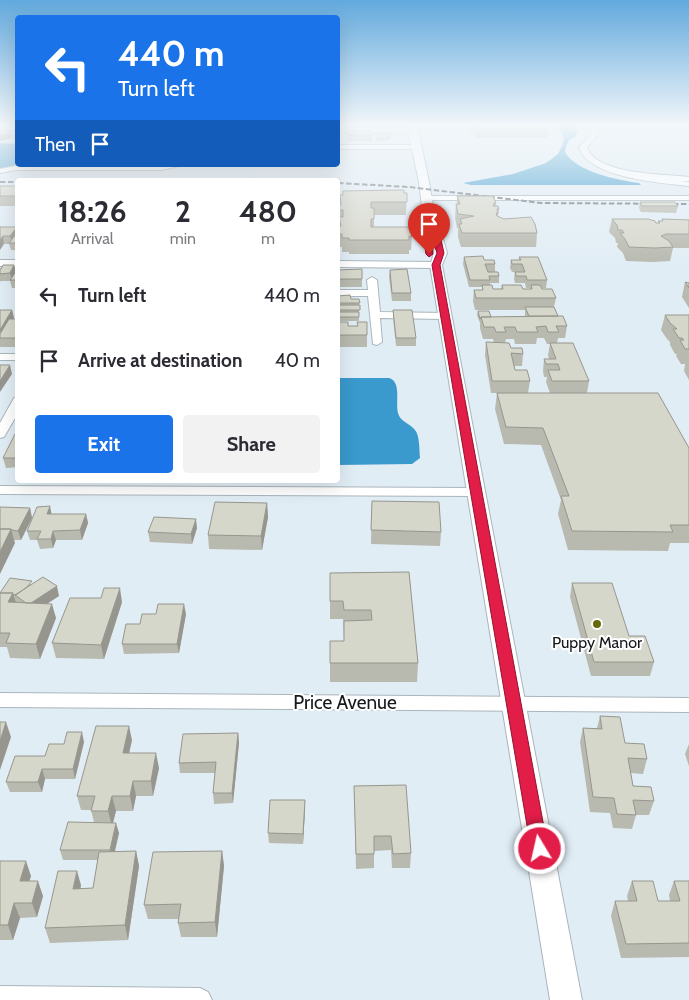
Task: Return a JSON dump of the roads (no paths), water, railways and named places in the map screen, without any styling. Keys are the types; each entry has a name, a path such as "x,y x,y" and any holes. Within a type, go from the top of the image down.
{"street":[{"path":"422,173 431,231 426,235 429,254 436,264 566,1000"},
{"path":"625,173 688,181"},
{"path":"425,198 689,198"},
{"path":"0,263 15,263"},
{"path":"340,264 436,264"},
{"path":"372,280 374,311 371,328 377,342"},
{"path":"340,293 373,293"},
{"path":"374,311 444,311"},
{"path":"0,357 15,357"},
{"path":"0,434 15,406"},
{"path":"0,490 476,492"},
{"name":"Price Avenue","path":"0,700 689,705"},
{"path":"0,998 200,1000"}],"water":[{"path":"595,173 641,185 471,185 463,183 513,174"},
{"path":"340,378 389,378 393,380 397,388 399,416 413,428 419,439 420,458 412,464 340,465"}],"railway":[{"path":"0,182 15,182"},
{"path":"340,183 409,187 541,203 689,204"}],"place":[{"name":"Puppy Manor","path":"597,624"}]}
